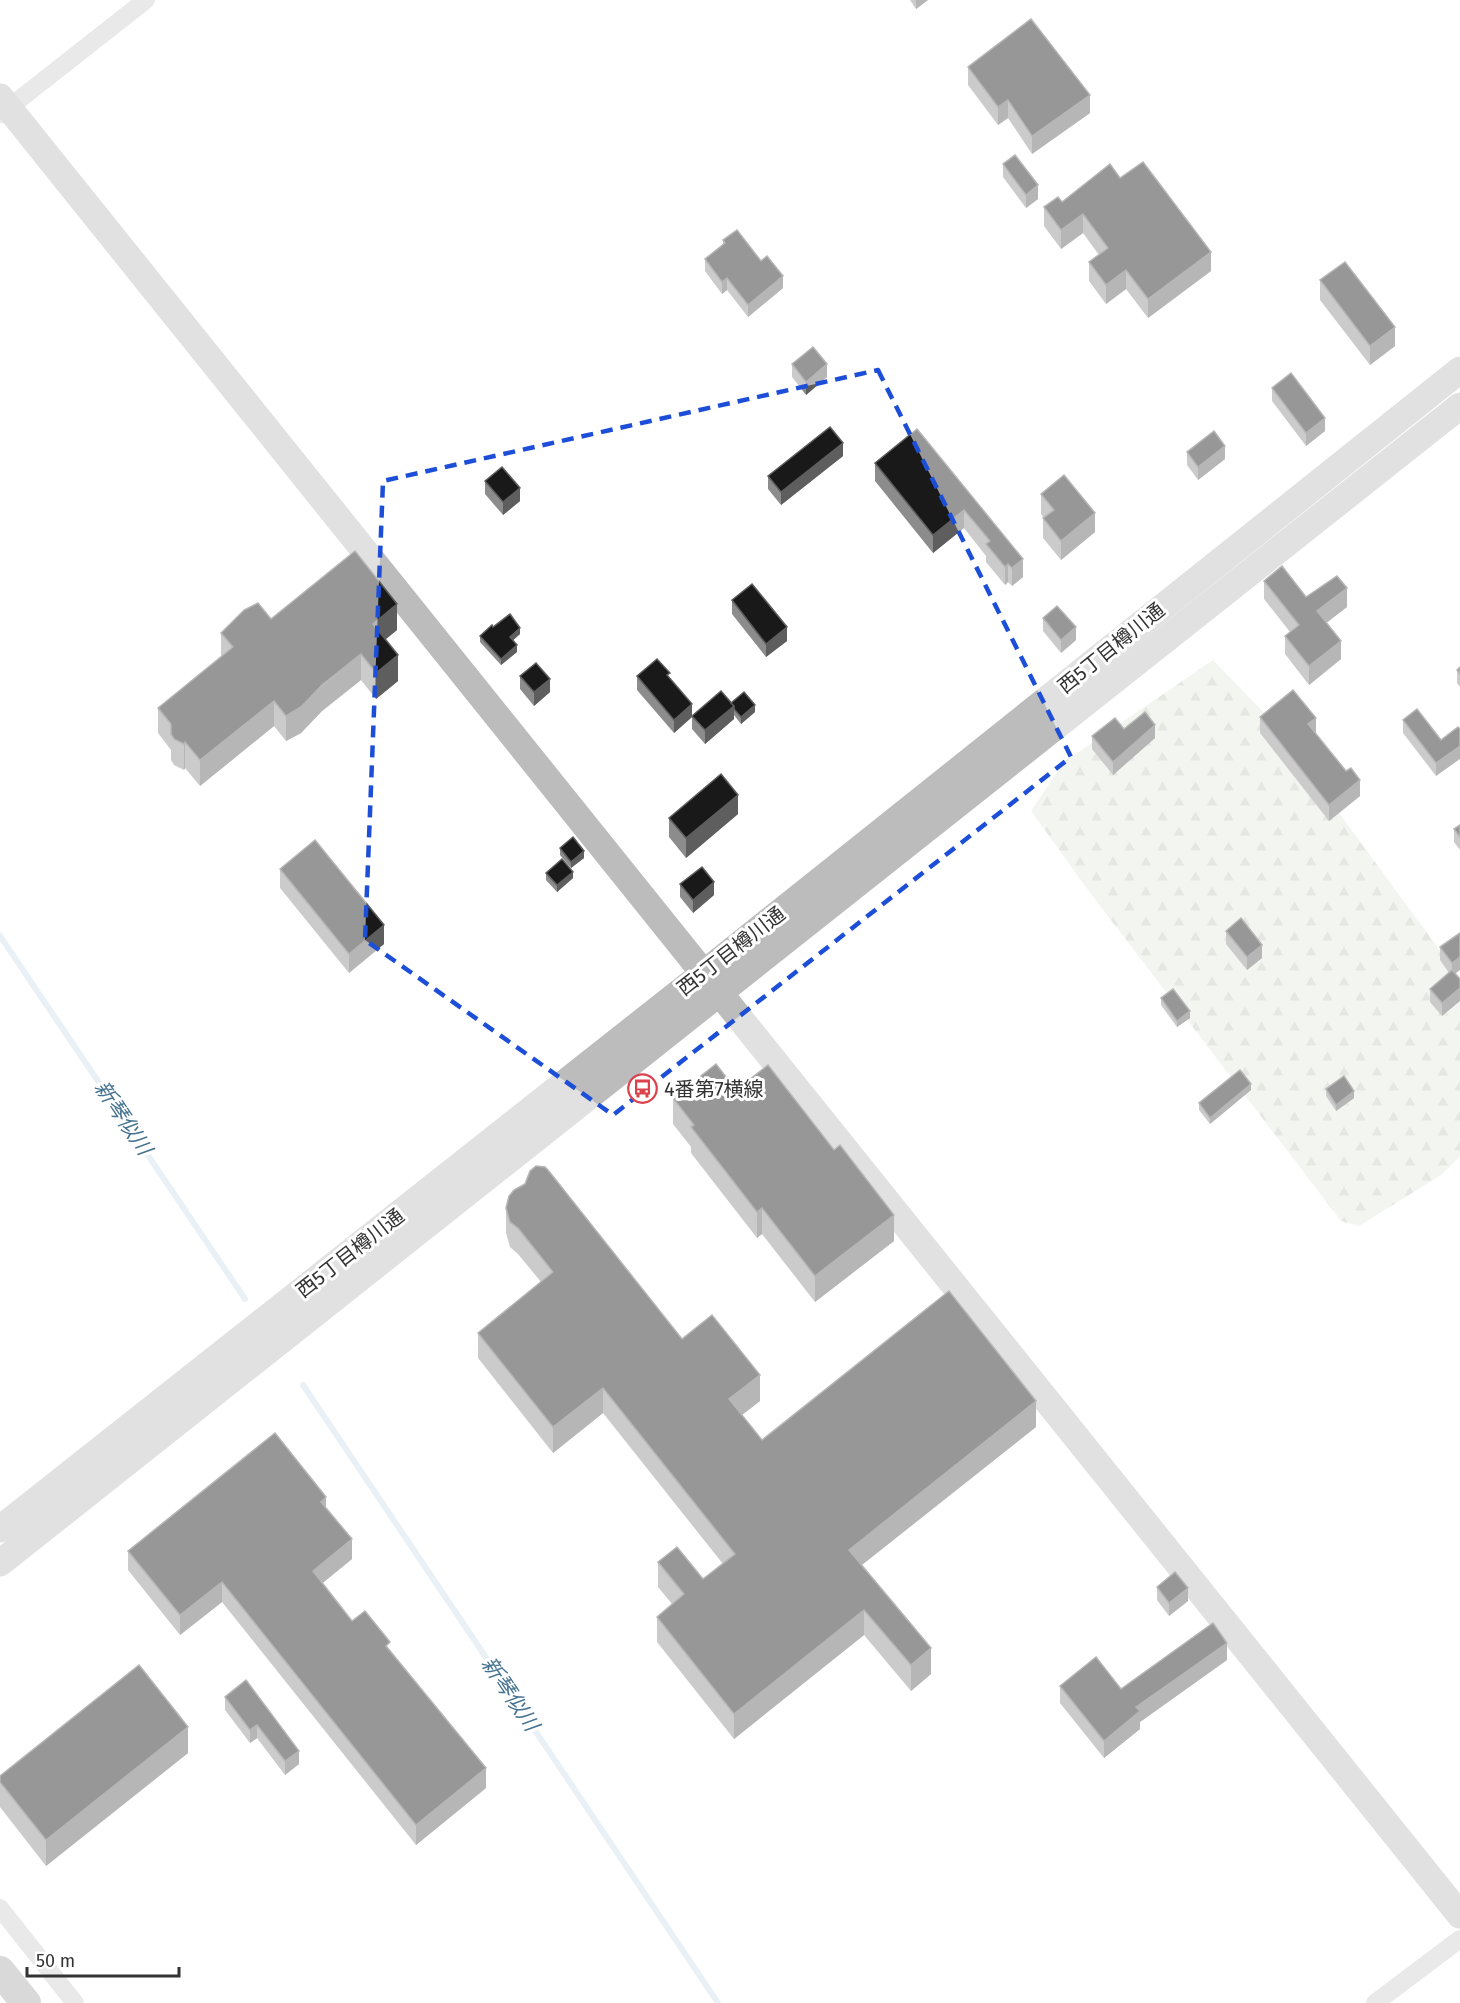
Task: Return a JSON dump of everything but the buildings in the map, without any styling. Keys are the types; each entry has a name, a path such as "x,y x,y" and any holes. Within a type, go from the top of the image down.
{"main road":[{"path":"3,107 721,994 1460,1915"},
{"name":"西5丁目樽川通","path":"0,1529 704,973 1460,370"},
{"name":"西5丁目樽川通","path":"0,1563 721,994 1460,406"},
{"path":"0,1971 26,2003"}],"street":[{"path":"3,107 146,0"},
{"path":"0,1908 75,2003"},
{"path":"1375,2003 1460,1939"}],"highlighted area":[{"path":"878,370 1071,757 613,1115 365,940 383,481"}],"green space":[{"path":"1213,660 1271,720 1460,978 1460,1157 1441,1175 1359,1226 1341,1221 1088,890 1031,811 1064,762"}],"waterway":[{"name":"新琴似川","path":"0,936 245,1299"},
{"name":"新琴似川","path":"303,1385 718,2003"}],"place":[{"name":"4番第7横線","path":"643,1089"}]}
